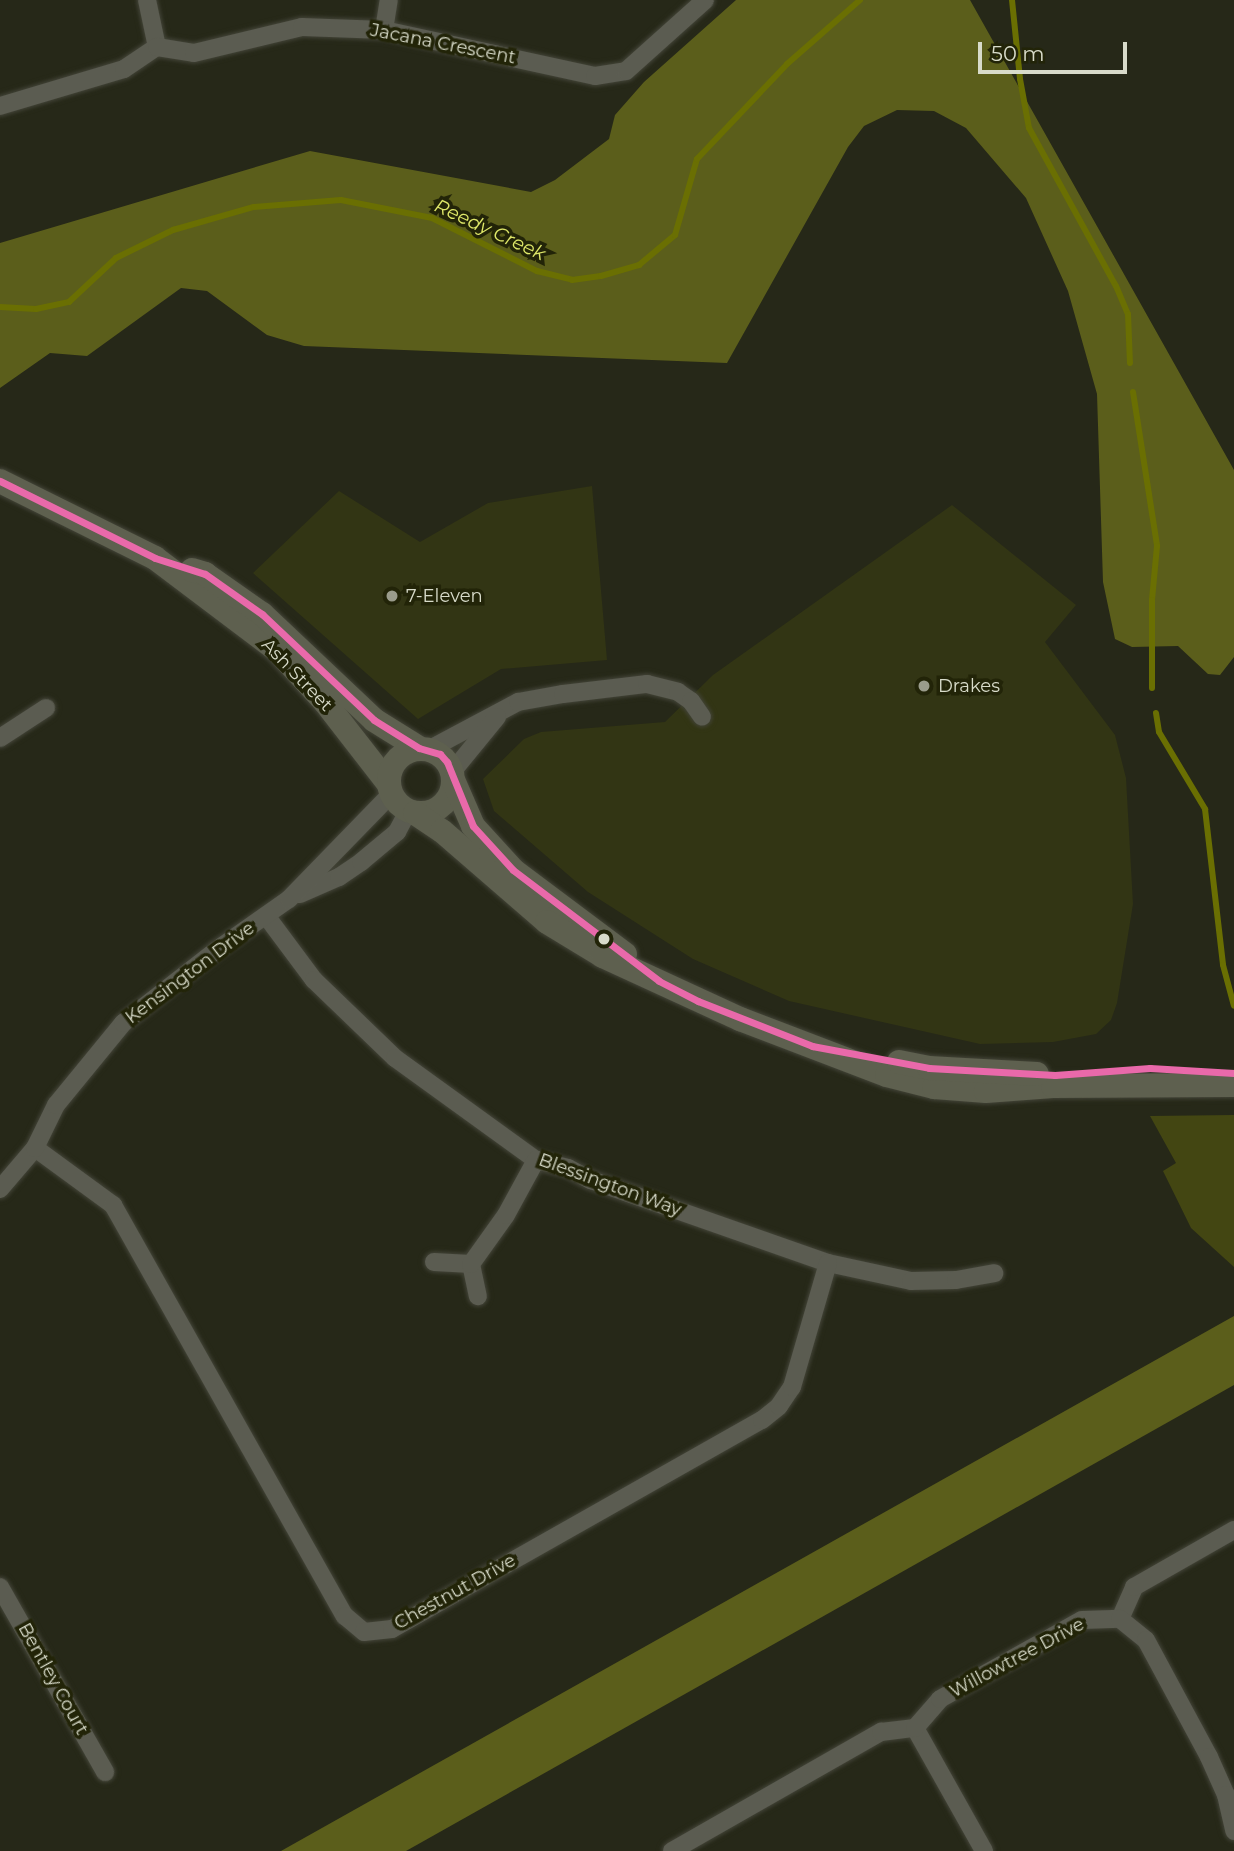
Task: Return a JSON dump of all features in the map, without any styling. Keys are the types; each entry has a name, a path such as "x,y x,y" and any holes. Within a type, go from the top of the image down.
{"main road":[{"name":"Ash Street","path":"0,481 155,558 205,575 262,614 374,720 424,748"},
{"name":"Ash Street","path":"155,558 277,650 325,702 401,800 442,831 547,922 603,956 740,1019 812,1046 929,1068 1055,1074 1150,1068 1234,1085"},
{"path":"424,748 440,754 453,777 446,803 426,813 401,800 389,773 400,756 424,748"},
{"name":"Ash Street","path":"453,777 472,826 513,870 659,981"},
{"name":"Ash Street","path":"1198,1077 1234,1073"}],"street":[{"path":"0,106 124,69 157,47 147,0"},
{"path":"384,30 390,0"},
{"name":"Jacana Crescent","path":"157,47 194,53 302,27 384,30 595,76 626,71 705,0"},
{"path":"424,748 499,714 518,702 647,684 678,692 691,701 702,717"},
{"path":"0,738 46,708"},
{"path":"453,777 499,714"},
{"name":"Kensington Drive","path":"289,899 339,877 397,832 401,800"},
{"name":"Kensington Drive","path":"0,1189 35,1148 57,1105 123,1023 215,951 267,918 401,800"},
{"name":"Blessington Way","path":"267,918 314,980 395,1058 536,1160 568,1168 591,1180 828,1263 911,1281 956,1280 994,1273"},
{"name":"Chestnut Drive","path":"35,1148 113,1205 345,1616 364,1632 392,1629 762,1420 779,1406 792,1387 828,1263"},
{"path":"478,1296 471,1264 506,1215 536,1160"},
{"path":"434,1262 471,1264"},
{"path":"1234,1530 1134,1587 1120,1619 1146,1640 1230,1794 1234,1831"},
{"name":"Bentley Court","path":"0,1587 105,1772"},
{"name":"Willowtree Drive","path":"915,1728 940,1699 1082,1620 1120,1619"},
{"path":"672,1851 881,1732 915,1728 984,1851"}],"shaded area":[{"path":"736,0 970,0 1234,470 1234,657 1220,675 1208,674 1178,646 1132,647 1115,639 1103,582 1097,394 1068,291 1026,198 966,128 934,111 897,110 864,126 848,147 727,363 304,346 267,335 207,291 181,288 87,356 50,353 0,388 0,243 310,151 531,192 555,180 609,139 615,115 644,82"},
{"path":"592,486 607,660 501,669 418,719 253,573 339,491 420,542 488,503"},
{"path":"952,505 1076,605 1045,642 1115,735 1126,778 1133,904 1117,1003 1111,1020 1096,1034 1053,1042 980,1044 789,1001 693,959 588,892 494,811 483,779 524,739 541,732 665,722 713,675"},
{"path":"1234,1115 1234,1267 1191,1228 1163,1171 1176,1163 1150,1116"},
{"path":"1234,1316 1234,1385 406,1851 281,1851"}],"waterway":[{"name":"Reedy Creek","path":"0,307 36,309 69,302 116,258 173,230 254,207 341,200 432,218 537,271 572,280 601,276 639,265 675,235 697,159 787,64 860,0"},
{"path":"1012,0 1020,79 1029,128 1116,286 1128,314 1130,363"},
{"path":"1133,392 1157,546 1152,600 1152,688"},
{"path":"1156,713 1159,732 1205,809 1223,965 1234,1006"}],"transit line":[{"path":"0,481 155,558 205,574 262,614 374,720 419,748 440,754 447,762 473,826 513,870 659,981 698,1001 812,1046 929,1068 1055,1075 1150,1068 1234,1073"}],"place":[{"name":"7-Eleven","path":"392,596"},
{"name":"Drakes","path":"924,686"}]}
